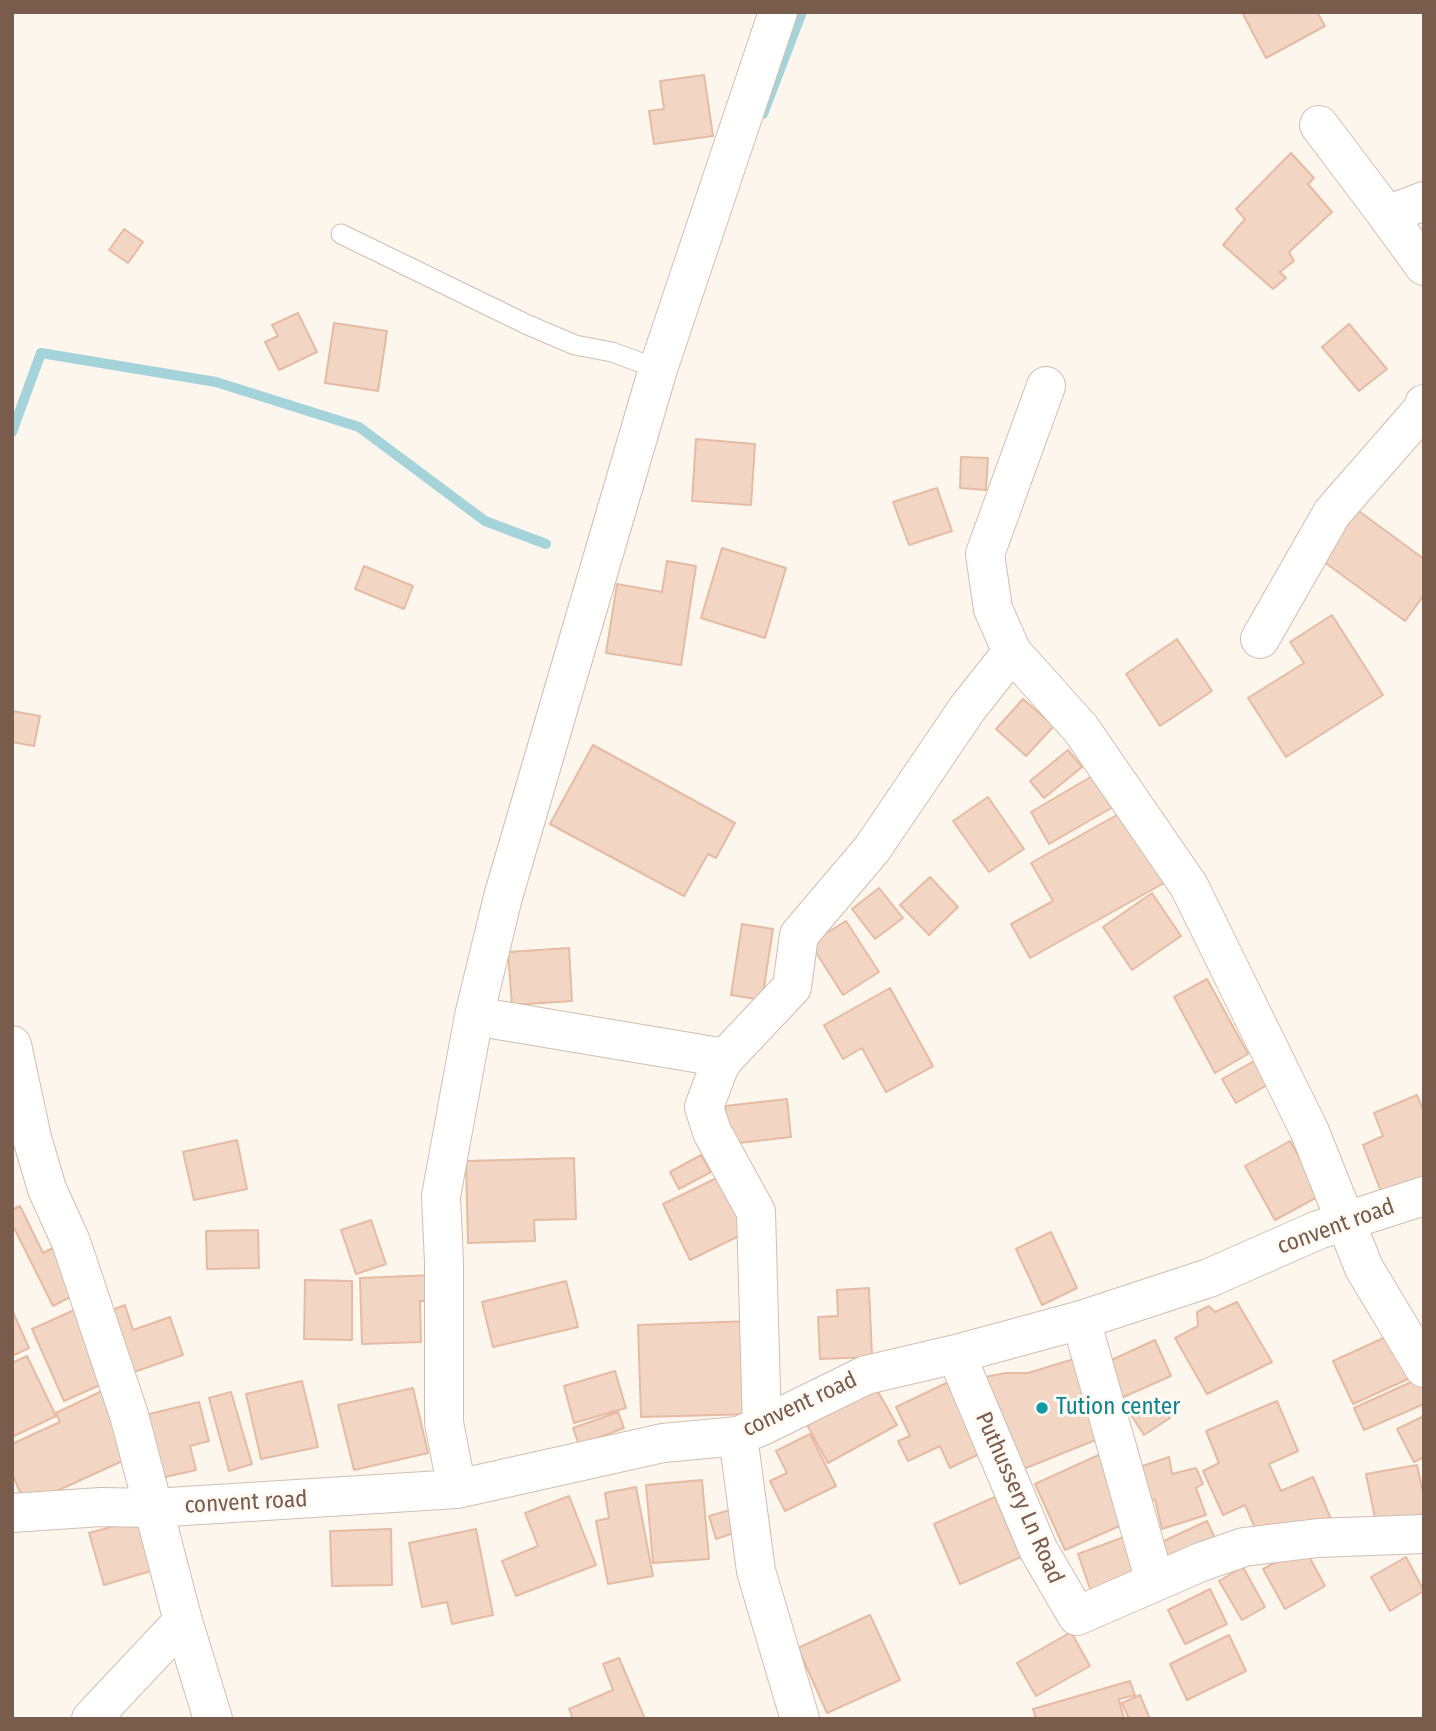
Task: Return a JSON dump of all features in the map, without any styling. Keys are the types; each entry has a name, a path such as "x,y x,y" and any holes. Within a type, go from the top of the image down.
{"street":[{"path":"457,1489 444,1423 444,1262 440,1196 474,1016 503,897 658,369 778,12"},
{"path":"1319,125 1424,266"},
{"path":"1387,215 1424,201"},
{"path":"1046,386 985,554 993,609 1012,652 1081,729 1189,886 1310,1132 1364,1268 1424,1368"},
{"path":"1260,639 1332,513 1423,409 1424,404"},
{"path":"800,1719 756,1571 750,1431 756,1212 712,1132 704,1107 725,1058 792,987 799,935 872,849 967,709 1012,652"},
{"path":"474,1016 725,1058"},
{"path":"12,1045 32,1138 47,1189 71,1242 129,1415 183,1621 213,1719"},
{"name":"convent road","path":"12,1513 101,1507 153,1508 457,1489 663,1443 750,1431 866,1375 1081,1320 1209,1278 1318,1230 1424,1196"},
{"path":"1081,1320 1155,1582"},
{"name":"Puthussery Ln Road","path":"956,1354 1038,1549 1077,1616 1201,1562 1244,1547 1318,1538 1424,1534"},
{"path":"91,1719 183,1621"}],"lane":[{"path":"341,234 528,325 575,345 611,352 658,369"}],"building":[{"path":"1242,12 1317,12 1325,26 1266,58"},
{"path":"704,75 713,136 654,144 649,111 664,109 660,81"},
{"path":"1291,153 1314,178 1308,184 1332,212 1289,252 1294,261 1280,272 1286,278 1273,289 1223,245 1245,219 1236,209"},
{"path":"124,229 143,242 128,263 109,250"},
{"path":"298,313 317,352 279,370 265,342 278,336 272,325"},
{"path":"334,323 387,331 378,391 325,383"},
{"path":"1349,324 1387,369 1359,391 1322,347"},
{"path":"696,439 755,444 751,505 692,501"},
{"path":"961,457 988,458 986,490 960,488"},
{"path":"937,488 952,531 909,545 893,502"},
{"path":"1356,509 1424,559 1424,595 1405,621 1320,559"},
{"path":"722,548 786,568 765,638 701,618"},
{"path":"667,561 696,566 681,665 606,653 617,584 662,592"},
{"path":"364,566 413,586 404,609 355,589"},
{"path":"1332,615 1383,695 1286,757 1248,698 1304,663 1290,642"},
{"path":"1177,639 1212,691 1160,726 1126,674"},
{"path":"1023,699 1054,726 1026,756 996,729"},
{"path":"12,711 40,716 34,746 12,742"},
{"path":"593,745 735,823 716,858 708,854 684,896 550,824"},
{"path":"1068,750 1082,767 1044,798 1030,781"},
{"path":"1094,775 1113,807 1049,844 1031,812"},
{"path":"988,797 1024,849 989,872 953,821"},
{"path":"1124,811 1164,883 1030,958 1011,924 1053,901 1031,863"},
{"path":"930,877 958,907 929,935 900,905"},
{"path":"879,888 903,918 875,939 852,909"},
{"path":"1152,893 1181,936 1132,970 1103,927"},
{"path":"846,921 879,972 843,995 810,943"},
{"path":"742,924 773,929 762,1000 731,995"},
{"path":"569,948 572,1001 512,1005 508,952"},
{"path":"1207,979 1248,1054 1215,1073 1174,997"},
{"path":"890,988 933,1066 886,1092 862,1048 843,1059 824,1025"},
{"path":"1256,1060 1269,1084 1236,1103 1222,1079"},
{"path":"1417,1095 1424,1112 1424,1177 1382,1194 1363,1145 1383,1136 1374,1113"},
{"path":"787,1099 791,1137 730,1144 725,1106"},
{"path":"237,1140 247,1189 194,1200 183,1152"},
{"path":"1290,1141 1321,1195 1275,1220 1245,1166"},
{"path":"701,1155 711,1172 679,1189 670,1172"},
{"path":"574,1158 576,1219 534,1220 535,1241 468,1243 466,1161"},
{"path":"721,1176 749,1231 690,1260 663,1204"},
{"path":"20,1206 43,1253 55,1247 78,1293 53,1306 12,1224 12,1210"},
{"path":"371,1220 386,1264 356,1274 341,1230"},
{"path":"258,1230 259,1268 207,1269 206,1231"},
{"path":"1051,1232 1077,1288 1042,1305 1016,1249"},
{"path":"435,1275 435,1301 420,1301 421,1342 362,1344 360,1278"},
{"path":"305,1280 352,1281 352,1340 304,1339"},
{"path":"566,1281 578,1327 493,1347 482,1302"},
{"path":"869,1288 872,1357 820,1359 818,1317 838,1316 837,1290"},
{"path":"1237,1302 1272,1362 1207,1394 1175,1338 1198,1326 1197,1312 1209,1306 1215,1312"},
{"path":"125,1305 133,1330 170,1317 183,1355 134,1372 112,1310"},
{"path":"79,1308 111,1380 64,1401 32,1329"},
{"path":"12,1310 29,1348 12,1356"},
{"path":"751,1321 755,1414 641,1417 638,1325"},
{"path":"1399,1331 1419,1374 1353,1404 1333,1361"},
{"path":"1155,1340 1171,1376 1121,1398 1105,1363"},
{"path":"27,1356 56,1416 12,1437 12,1363"},
{"name":"Tution center","path":"1084,1356 1103,1437 1016,1472 975,1379 1006,1373 1028,1373"},
{"path":"615,1371 626,1408 574,1423 564,1386"},
{"path":"957,1378 990,1449 950,1468 940,1446 908,1461 898,1441 910,1436 896,1407"},
{"path":"1420,1378 1424,1387 1424,1404 1364,1430 1354,1408"},
{"path":"302,1381 318,1447 261,1459 246,1394"},
{"path":"873,1383 897,1425 828,1463 805,1421"},
{"path":"413,1388 428,1453 354,1470 338,1405"},
{"path":"102,1391 131,1457 26,1505 12,1474 12,1444 60,1422 56,1413"},
{"path":"231,1392 252,1464 229,1471 209,1398"},
{"path":"1157,1398 1170,1418 1144,1435 1131,1415"},
{"path":"1277,1401 1298,1451 1269,1464 1281,1491 1313,1477 1333,1524 1266,1553 1245,1505 1223,1515 1203,1471 1219,1463 1206,1431"},
{"path":"199,1402 209,1441 190,1446 196,1470 152,1480 137,1417"},
{"path":"618,1412 624,1428 579,1445 573,1428"},
{"path":"1424,1416 1424,1457 1414,1462 1397,1429"},
{"path":"810,1434 836,1486 785,1511 770,1481 787,1473 776,1451"},
{"path":"1103,1453 1133,1520 1065,1550 1035,1484"},
{"path":"1169,1457 1172,1474 1196,1468 1203,1484 1196,1488 1206,1515 1162,1529 1155,1499 1145,1503 1131,1470"},
{"path":"1417,1465 1424,1497 1424,1514 1376,1523 1366,1474"},
{"path":"702,1480 709,1559 653,1563 646,1485"},
{"path":"636,1487 653,1576 608,1584 596,1521 609,1518 605,1493"},
{"path":"569,1496 596,1565 516,1596 502,1561 538,1546 525,1513"},
{"path":"995,1497 1021,1557 960,1584 934,1524"},
{"path":"730,1510 737,1532 716,1539 709,1516"},
{"path":"137,1520 151,1571 104,1585 89,1533"},
{"path":"1207,1521 1221,1551 1168,1577 1153,1546"},
{"path":"391,1529 392,1585 332,1586 330,1531"},
{"path":"476,1529 493,1615 452,1624 447,1602 422,1607 409,1543"},
{"path":"1124,1537 1141,1583 1094,1600 1078,1554"},
{"path":"1304,1547 1325,1586 1285,1609 1263,1569"},
{"path":"1406,1557 1424,1591 1390,1611 1371,1577"},
{"path":"1243,1567 1265,1607 1242,1620 1219,1581"},
{"path":"1210,1589 1227,1624 1185,1644 1168,1610"},
{"path":"870,1615 900,1680 827,1713 798,1648"},
{"path":"1071,1632 1090,1666 1036,1696 1017,1663"},
{"path":"1229,1635 1246,1671 1187,1700 1170,1664"},
{"path":"619,1658 645,1719 573,1719 569,1709 613,1690 603,1664"},
{"path":"1130,1681 1135,1695 1119,1699 1124,1719 1036,1719 1033,1709"},
{"path":"1140,1695 1150,1719 1129,1719 1122,1703"}],"waterway":[{"path":"763,114 802,12"},
{"path":"12,432 41,353 216,382 359,427 485,521 546,544"}],"place":[{"name":"Tution center","path":"1042,1408"}]}
